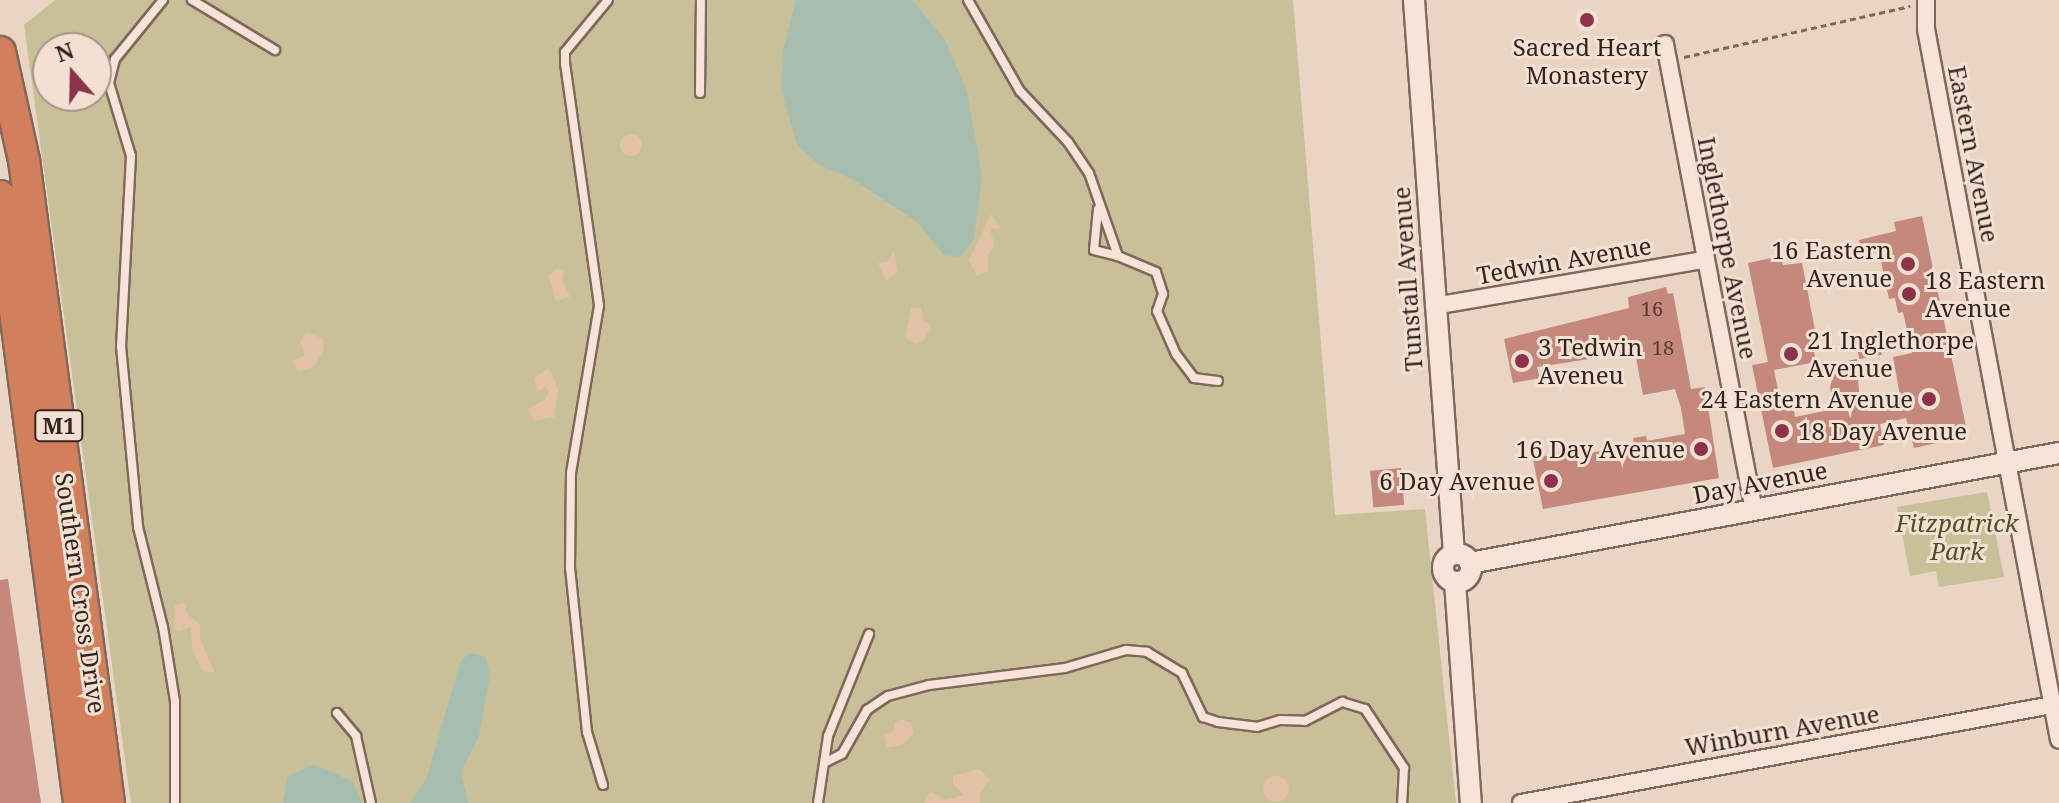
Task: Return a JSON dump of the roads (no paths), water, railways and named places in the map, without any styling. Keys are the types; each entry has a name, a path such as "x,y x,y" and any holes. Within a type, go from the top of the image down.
{"highway":[{"name":"Southern Cross Drive","path":"0,52 24,160 109,803"},
{"name":"Southern Cross Drive","path":"0,196 79,803"}],"street":[{"name":"Tunstall Avenue","path":"1414,0 1434,306 1462,558"},
{"name":"Eastern Avenue","path":"1925,1 1926,29 2059,740"},
{"name":"Inglethorpe Avenue","path":"1665,44 1703,260 1754,509"},
{"name":"Tedwin Avenue","path":"1434,306 1703,260"},
{"name":"Day Avenue","path":"1462,558 2059,453"},
{"path":"1462,558 1468,577 1455,582 1471,803"},
{"name":"Winburn Avenue","path":"1521,803 2052,705"}],"lane":[{"path":"163,0 115,59 109,83 131,156 121,346 138,527 163,627 175,701 175,803"},
{"path":"192,0 275,50"},
{"path":"603,785 587,732 570,568 571,473 599,305 565,52 608,0"},
{"path":"700,93 701,0"},
{"path":"968,0 1020,91 1068,142 1089,173 1098,209 1118,256"},
{"path":"1098,209 1094,250 1156,272 1163,294 1157,311 1164,334 1194,378 1218,381"},
{"path":"818,803 828,736 869,634"},
{"path":"826,762 842,754 867,710 888,696 929,685 1065,668 1126,650 1147,652 1182,673 1203,717 1218,722 1257,727 1280,720 1305,721 1342,702 1365,709 1404,768 1402,803"},
{"path":"337,713 356,736 371,803"}],"place":[{"name":"Sacred Heart Monastery","path":"1587,20"},
{"name":"16 Eastern Avenue","path":"1908,264"},
{"name":"18 Eastern Avenue","path":"1909,294"},
{"name":"21 Inglethorpe Avenue","path":"1791,354"},
{"name":"3 Tedwin Aveneu","path":"1522,361"},
{"name":"24 Eastern Avenue","path":"1929,399"},
{"name":"18 Day Avenue","path":"1782,431"},
{"name":"16 Day Avenue","path":"1701,449"},
{"name":"6 Day Avenue","path":"1551,481"}],"park label":[{"name":"Fitzpatrick Park","path":"1957,537"}]}
